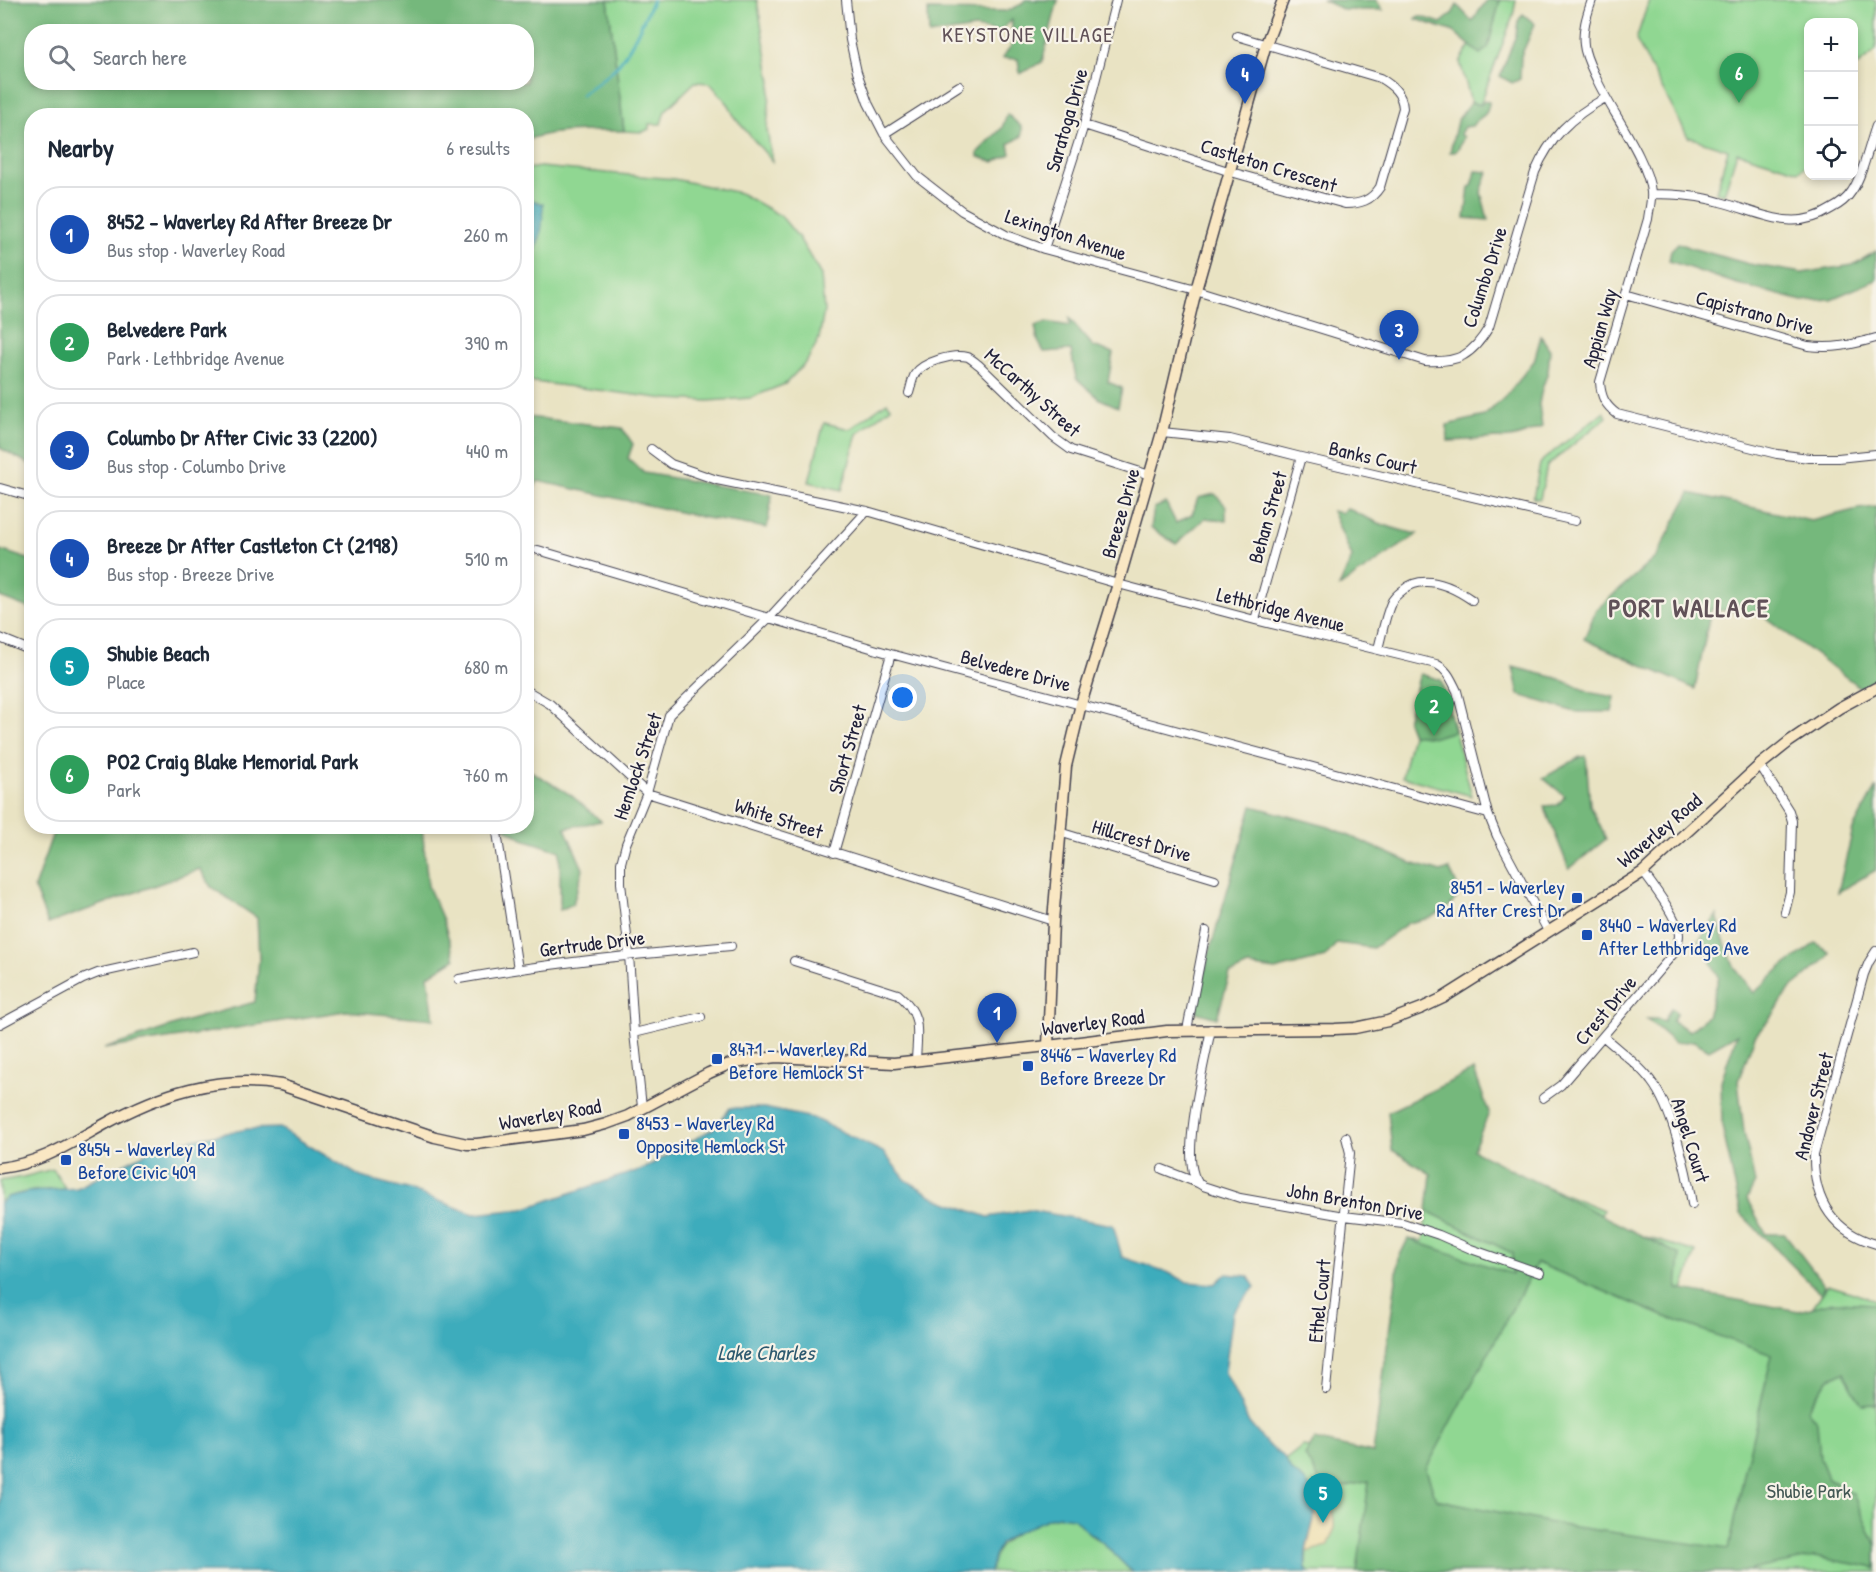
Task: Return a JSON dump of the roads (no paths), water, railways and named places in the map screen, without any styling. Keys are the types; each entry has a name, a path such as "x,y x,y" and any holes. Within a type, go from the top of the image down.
{"main road":[{"name":"Breeze Drive","path":"1048,1046 1053,921 1066,766 1081,704 1162,432 1196,290 1266,44 1283,0"},
{"name":"Waverley Road","path":"0,1168 22,1165 58,1151 144,1104 170,1094 219,1083 263,1082 280,1085 424,1134 466,1144 492,1143 606,1125 628,1116 709,1072 746,1061 776,1058 894,1063 1167,1031 1335,1029 1355,1028 1388,1021 1443,998 1644,872 1760,765 1809,727 1876,688"}],"street":[{"name":"Lexington Avenue","path":"846,0 850,40 857,72 868,104 884,134 917,176 962,211 1006,235 1044,249 1196,290"},
{"name":"Saratoga Drive","path":"1044,249 1084,124 1116,0"},
{"name":"Appian Way","path":"1592,0 1584,30 1584,47 1605,98 1642,162 1649,179 1651,194 1648,219 1600,382 1603,400 1617,414 1777,454 1819,458 1876,454"},
{"name":"Castleton Crescent","path":"1084,124 1231,172 1345,204 1364,202 1374,196 1380,187 1403,108 1398,90 1380,78 1237,36"},
{"path":"884,134 959,86"},
{"name":"Columbo Drive","path":"1196,290 1425,361 1453,361 1473,349 1489,327 1534,172 1544,152 1559,131 1605,98"},
{"path":"1651,194 1686,194 1778,220 1814,218 1840,204 1852,191 1876,126"},
{"name":"Capistrano Drive","path":"1626,294 1808,346 1829,348 1850,346 1876,338"},
{"name":"McCarthy Street","path":"909,393 916,373 929,364 956,356 969,358 980,365 1053,437 1071,450 1150,475"},
{"name":"Banks Court","path":"1162,432 1230,439 1575,521"},
{"name":"Lethbridge Avenue","path":"651,449 671,464 717,480 867,511 1118,584 1436,664 1449,673 1457,691 1488,814 1497,836 1548,931"},
{"name":"Behan Street","path":"1255,620 1301,457"},
{"path":"0,488 24,494"},
{"name":"Hemlock Street","path":"642,1107 621,864 626,844 647,793 669,715 770,617 867,511"},
{"name":"Belvedere Drive","path":"538,550 891,654 1488,814"},
{"path":"1378,649 1391,602 1410,585 1422,581 1440,583 1455,588 1473,600"},
{"path":"0,638 24,648"},
{"name":"Short Street","path":"834,853 891,654"},
{"name":"White Street","path":"534,695 550,704 647,793 1053,921"},
{"path":"1760,765 1789,811 1792,821 1790,892 1785,912"},
{"name":"Hillcrest Drive","path":"1059,832 1215,879"},
{"path":"497,834 518,969"},
{"name":"Crest Drive","path":"1543,1098 1562,1085 1674,953 1680,938 1678,928 1644,872"},
{"path":"1187,1030 1206,931"},
{"name":"Gertrude Drive","path":"459,979 629,954 731,946"},
{"name":"Andover Street","path":"1876,951 1869,962 1858,996 1814,1154 1816,1186 1831,1217 1852,1235 1876,1244"},
{"path":"0,1024 98,973 193,952"},
{"path":"794,961 889,990 905,1000 915,1014 917,1024 916,1060"},
{"path":"634,1033 701,1017"},
{"path":"1198,1183 1191,1158 1211,1029"},
{"name":"Angel Court","path":"1604,1036 1647,1076 1661,1095 1687,1177 1692,1204"},
{"name":"Ethel Court","path":"1326,1389 1350,1153 1347,1137"},
{"name":"John Brenton Drive","path":"1162,1169 1240,1198 1344,1216 1403,1223 1540,1273"}],"water":[{"path":"534,201 543,204 541,234 534,250"},
{"name":"Lake Charles","path":"730,1108 764,1108 813,1118 883,1152 906,1180 938,1199 988,1217 1029,1210 1113,1225 1122,1257 1167,1272 1187,1282 1215,1284 1226,1274 1248,1276 1255,1287 1233,1312 1225,1372 1249,1423 1268,1445 1283,1456 1291,1470 1311,1489 1309,1494 1315,1506 1315,1512 1306,1554 1306,1569 1309,1572 1132,1572 1074,1518 1059,1516 1049,1518 1012,1535 1001,1543 994,1556 990,1572 0,1572 0,1203 7,1197 28,1192 77,1188 161,1145 248,1129 280,1128 361,1177 407,1189 474,1214 523,1209 645,1168 714,1128"}],"waterway":[{"path":"581,95 621,61 653,0"}],"place":[{"name":"PO2 Craig Blake Memorial Park","path":"1739,103"},
{"name":"Breeze Dr After Castleton Ct (2198)","path":"1245,104"},
{"name":"Columbo Dr After Civic 33 (2200)","path":"1399,360"},
{"name":"Belvedere Park","path":"1434,736"},
{"name":"8451 - Waverley Rd After Crest Dr","path":"1577,898"},
{"name":"8440 - Waverley Rd After Lethbridge Ave","path":"1587,935"},
{"name":"8452 - Waverley Rd After Breeze Dr","path":"997,1043"},
{"name":"8471 - Waverley Rd Before Hemlock St","path":"717,1059"},
{"name":"8446 - Waverley Rd Before Breeze Dr","path":"1028,1066"},
{"name":"8453 - Waverley Rd Opposite Hemlock St","path":"624,1134"},
{"name":"8454 - Waverley Rd Before Civic 409","path":"66,1160"},
{"name":"Shubie Beach","path":"1323,1523"}],"district":[{"name":"KEYSTONE VILLAGE","path":"1028,34"},
{"name":"PORT WALLACE","path":"1689,607"}],"park label":[{"name":"Shubie Park","path":"1809,1490"}]}
